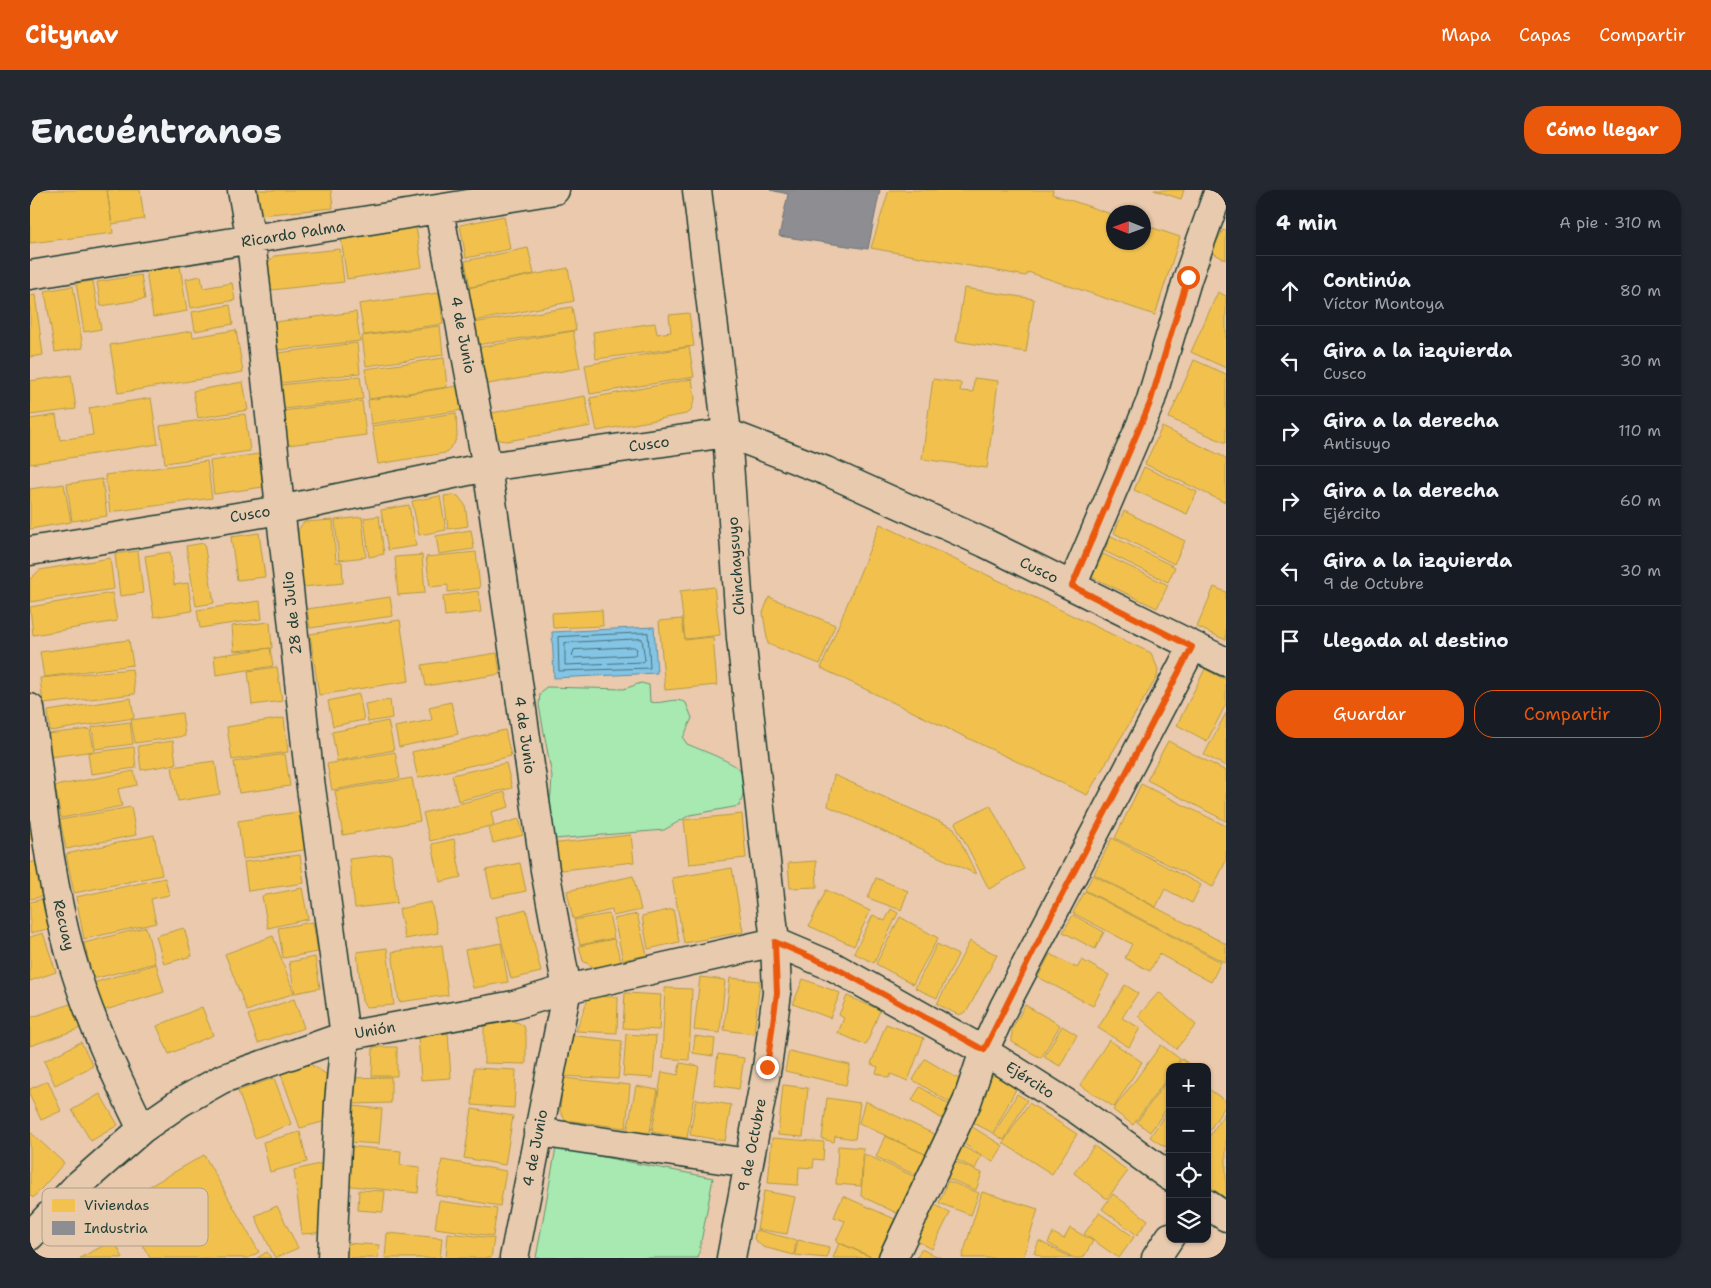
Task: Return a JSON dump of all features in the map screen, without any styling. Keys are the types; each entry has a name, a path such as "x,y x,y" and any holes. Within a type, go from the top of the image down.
{"street":[{"name":"28 de Julio","path":"242,190 250,241 310,773 345,1036 338,1104 332,1258"},
{"name":"Ricardo Palma","path":"30,276 555,190"},
{"name":"Chinchaysuyo","path":"697,190 727,433 741,638 775,942"},
{"path":"1072,586 1150,403 1188,277 1219,190"},
{"name":"4 de Junio","path":"439,210 487,467 545,870 567,989 514,1258"},
{"name":"Cusco","path":"30,551 280,510 487,467 727,433 826,471 985,543 1192,647 1226,662"},
{"path":"893,1258 967,1102 984,1050 1048,922 1192,647"},
{"name":"Recuay","path":"30,708 40,854 88,1009 110,1065 142,1129"},
{"name":"Unión","path":"74,1188 142,1129 181,1102 222,1079 345,1036 514,1005 567,989 775,942"},
{"name":"Ejército","path":"775,942 834,967 984,1050 1079,1111 1166,1173"},
{"name":"9 de Octubre","path":"733,1258 748,1163 774,1025 777,993 775,942"},
{"path":"538,1132 748,1163"},
{"path":"1211,1207 1226,1217"},
{"name":"Unión","path":"32,1228 42,1218"},
{"path":"1156,1258 1166,1243"}],"green space":[{"path":"641,683 649,685 650,702 677,700 686,703 692,718 683,738 687,744 739,768 742,772 744,785 739,806 690,815 664,830 554,839 548,808 552,776 539,705 540,694 546,687 624,689"},
{"path":"556,1148 713,1178 698,1258 536,1258"}],"water":[{"path":"654,627 657,673 554,678 552,632"}],"building: Viviendas":[{"path":"30,190 107,190 113,233 30,243"},
{"path":"107,190 140,190 144,219 112,224"},
{"path":"257,190 331,190 333,208 259,215"},
{"path":"889,190 1053,190 1052,194 1106,212 1106,250 1151,250 1151,227 1180,237 1155,315 1028,272 1026,276 871,248"},
{"path":"1154,190 1184,190 1181,199"},
{"path":"504,216 510,249 466,258 460,225"},
{"path":"416,227 422,267 347,279 341,238"},
{"path":"1223,230 1226,231 1226,260 1211,252"},
{"path":"528,248 534,274 470,287 465,261"},
{"path":"340,249 344,282 271,290 268,263 274,256"},
{"path":"180,266 187,311 153,317 146,271"},
{"path":"568,268 574,301 475,321 468,288"},
{"path":"141,275 145,299 101,306 97,282"},
{"path":"201,276 203,288 232,283 235,300 191,308 186,279"},
{"path":"93,281 101,329 84,332 76,283"},
{"path":"73,286 83,348 55,352 45,291"},
{"path":"964,288 1034,299 1026,352 956,341"},
{"path":"1218,292 1226,296 1226,368 1191,352"},
{"path":"439,293 443,324 364,335 359,304"},
{"path":"35,295 43,355 30,357 30,296"},
{"path":"230,305 233,324 195,331 192,312"},
{"path":"572,307 576,330 476,345 473,323"},
{"path":"356,312 360,341 278,350 275,322"},
{"path":"689,313 694,346 596,359 593,332 655,323 657,334 671,332 669,315"},
{"path":"440,326 443,355 366,366 362,336"},
{"path":"236,330 243,372 118,393 110,345 192,331 193,337"},
{"path":"573,331 580,368 482,385 476,348"},
{"path":"357,343 360,373 282,383 278,353"},
{"path":"689,347 694,377 590,394 585,365"},
{"path":"444,358 447,387 369,399 365,369"},
{"path":"1194,360 1226,374 1226,443 1169,418"},
{"path":"71,375 76,409 30,415 30,381"},
{"path":"360,376 363,399 284,409 281,385"},
{"path":"974,378 998,381 987,468 922,459 933,379 961,383 960,391 973,392"},
{"path":"692,379 695,399 690,412 597,431 590,398"},
{"path":"243,382 248,410 198,418 193,391"},
{"path":"458,386 462,410 371,424 368,400"},
{"path":"585,396 591,426 507,441 499,440 496,434 492,413"},
{"path":"151,398 158,444 30,464 30,419 56,415 60,440 93,435 89,408"},
{"path":"362,401 366,435 288,445 283,411"},
{"path":"456,413 457,436 454,444 445,453 378,464 372,426"},
{"path":"245,414 250,451 165,463 160,426"},
{"path":"1162,427 1226,458 1226,498 1224,502 1145,464"},
{"path":"259,454 263,487 214,494 210,461"},
{"path":"207,461 212,498 110,512 105,475"},
{"path":"1144,467 1197,492 1187,514 1134,490"},
{"path":"102,479 107,516 72,521 67,484"},
{"path":"64,484 71,522 30,529 30,489"},
{"path":"440,496 446,530 419,535 412,501"},
{"path":"444,496 458,496 465,505 468,526 448,529"},
{"path":"409,505 416,546 388,550 381,510"},
{"path":"1124,511 1185,541 1174,564 1114,533"},
{"path":"379,516 384,554 369,557 364,518"},
{"path":"362,517 366,557 339,560 335,520"},
{"path":"333,520 336,562 342,562 343,583 302,587 298,530 304,522"},
{"path":"880,524 1151,653 1158,669 1157,677 1087,795 821,668"},
{"path":"471,530 474,549 439,554 436,536"},
{"path":"259,533 265,577 237,580 231,537"},
{"path":"1111,536 1175,567 1168,582 1104,551"},
{"path":"204,543 214,603 196,606 186,546"},
{"path":"138,551 143,593 120,596 115,554"},
{"path":"170,552 174,585 188,583 192,611 154,617 145,556"},
{"path":"476,552 480,588 448,592 448,585 430,587 426,557"},
{"path":"1103,554 1168,585 1157,608 1092,577"},
{"path":"422,555 425,593 398,595 395,557"},
{"path":"110,558 114,589 30,602 30,579 40,570"},
{"path":"714,587 720,635 685,639 680,591"},
{"path":"1214,587 1226,592 1226,640 1197,627"},
{"path":"478,591 481,612 445,616 443,596"},
{"path":"112,593 117,621 33,635 30,607"},
{"path":"390,597 393,616 310,628 307,609"},
{"path":"769,597 835,625 820,664 768,644 763,613"},
{"path":"260,601 262,619 200,628 197,610"},
{"path":"602,610 603,626 553,628 552,613"},
{"path":"682,619 685,640 713,637 717,685 665,690 659,621"},
{"path":"400,620 409,681 319,695 310,634"},
{"path":"270,622 272,648 234,651 232,626"},
{"path":"129,640 133,665 44,677 40,652"},
{"path":"270,648 273,666 216,675 214,656"},
{"path":"497,653 500,674 426,686 422,665"},
{"path":"277,667 282,701 252,705 248,671"},
{"path":"132,669 135,694 43,704 40,678"},
{"path":"1205,669 1226,680 1226,704 1207,741 1177,725"},
{"path":"359,694 364,720 333,726 328,701"},
{"path":"131,698 134,718 50,731 48,711"},
{"path":"390,700 392,718 368,722 365,704"},
{"path":"451,702 458,734 399,747 395,727 432,720 429,707"},
{"path":"182,713 185,736 135,743 131,720"},
{"path":"1226,713 1226,766 1204,755"},
{"path":"284,718 288,752 232,760 227,727"},
{"path":"388,721 394,750 337,761 332,732"},
{"path":"130,722 133,744 95,749 92,727"},
{"path":"90,729 94,751 50,757 47,734"},
{"path":"505,730 511,756 418,778 412,752"},
{"path":"173,741 176,764 141,770 138,746"},
{"path":"1168,741 1226,771 1226,821 1147,780"},
{"path":"134,747 136,768 91,774 88,753"},
{"path":"395,752 400,778 332,790 327,764"},
{"path":"285,754 290,786 239,793 234,762"},
{"path":"215,761 220,794 178,801 172,767"},
{"path":"506,763 512,788 458,801 452,775"},
{"path":"134,771 137,785 118,789 122,806 61,818 55,786"},
{"path":"834,775 954,828 976,874 828,806"},
{"path":"412,778 420,821 343,835 335,791"},
{"path":"1141,784 1226,826 1226,861 1213,887 1115,838"},
{"path":"505,792 509,807 491,812 494,825 430,841 423,813"},
{"path":"990,805 1024,869 989,889 955,823"},
{"path":"131,807 136,835 66,849 60,820"},
{"path":"304,811 310,849 243,859 238,821"},
{"path":"742,814 746,858 689,864 684,820"},
{"path":"519,819 523,835 493,843 489,828"},
{"path":"33,821 37,838 30,839 30,822"},
{"path":"154,835 162,875 74,893 66,854"},
{"path":"631,835 634,862 553,871 550,844"},
{"path":"1112,838 1201,885 1192,903 1165,889 1156,907 1094,874"},
{"path":"454,839 461,877 440,882 432,844"},
{"path":"391,854 397,903 355,908 349,859"},
{"path":"300,855 304,883 248,891 244,862"},
{"path":"37,861 44,896 30,899 30,863"},
{"path":"816,861 817,887 790,888 788,863"},
{"path":"520,863 526,891 492,898 486,870"},
{"path":"732,868 743,932 684,943 672,878"},
{"path":"1093,875 1226,944 1226,963 1085,890"},
{"path":"633,876 641,910 613,916 612,910 573,919 567,891"},
{"path":"165,878 169,895 151,899 156,923 84,939 76,897"},
{"path":"876,878 908,891 901,910 868,898"},
{"path":"302,888 308,919 268,928 262,896"},
{"path":"826,890 870,911 854,946 809,926"},
{"path":"1085,891 1221,962 1211,982 1159,954 1150,971 1125,958 1132,944 1073,913"},
{"path":"47,898 53,928 30,933 30,902"},
{"path":"431,902 438,933 405,939 399,909"},
{"path":"526,909 541,972 511,979 496,917"},
{"path":"673,909 679,942 648,949 642,916"},
{"path":"891,909 898,913 874,963 854,953 873,915 885,921"},
{"path":"609,914 614,938 580,945 574,920"},
{"path":"637,914 647,955 623,960 614,919"},
{"path":"1073,915 1104,932 1095,949 1063,932"},
{"path":"900,917 938,938 913,984 876,964"},
{"path":"313,922 318,952 283,958 278,928"},
{"path":"146,927 155,963 93,979 84,943"},
{"path":"184,928 192,956 164,964 156,936"},
{"path":"43,933 56,972 30,981 30,937"},
{"path":"273,936 294,993 247,1011 225,954"},
{"path":"614,939 622,964 593,967 583,961 579,946"},
{"path":"970,941 997,955 967,1011 959,1015 937,1004"},
{"path":"501,943 508,982 473,988 465,950"},
{"path":"937,944 958,955 937,998 915,988"},
{"path":"442,945 448,995 399,1002 392,952"},
{"path":"387,948 394,1005 366,1007 362,1001 357,952"},
{"path":"1050,954 1077,968 1082,960 1109,975 1093,1006 1038,977"},
{"path":"315,957 320,988 295,993 289,962"},
{"path":"156,964 164,992 99,1012 90,984"},
{"path":"700,977 725,980 720,1033 694,1030"},
{"path":"730,978 760,981 754,1034 724,1030"},
{"path":"803,979 840,993 830,1018 793,1004"},
{"path":"1125,985 1138,993 1122,1018 1140,1028 1129,1047 1098,1028"},
{"path":"665,988 692,989 689,1060 662,1058"},
{"path":"1159,992 1196,1025 1176,1049 1138,1016"},
{"path":"625,993 661,995 659,1030 623,1028"},
{"path":"589,996 618,997 617,1033 576,1031"},
{"path":"847,996 880,1010 866,1045 838,1033 844,1018 839,1015"},
{"path":"294,999 304,1028 258,1043 248,1015"},
{"path":"73,1003 81,1028 30,1046 30,1018"},
{"path":"1025,1005 1060,1025 1041,1058 1012,1042 1012,1029"},
{"path":"202,1007 213,1035 169,1054 157,1026"},
{"path":"484,1021 510,1021 524,1026 526,1035 526,1064 484,1063"},
{"path":"886,1024 924,1038 908,1081 891,1074 889,1078 876,1073 878,1067 871,1064"},
{"path":"1062,1026 1077,1035 1060,1066 1044,1057"},
{"path":"448,1033 451,1078 421,1080 418,1036"},
{"path":"626,1034 656,1036 653,1078 623,1076"},
{"path":"568,1035 622,1041 618,1079 561,1076"},
{"path":"695,1036 715,1039 713,1056 693,1053"},
{"path":"1109,1040 1142,1062 1114,1107 1080,1085"},
{"path":"81,1042 93,1066 55,1085 44,1061"},
{"path":"1161,1045 1180,1059 1178,1063 1166,1063 1166,1080 1133,1125 1113,1110"},
{"path":"373,1047 397,1047 397,1076 372,1076"},
{"path":"789,1051 850,1065 846,1085 785,1071"},
{"path":"718,1054 744,1058 739,1089 714,1085"},
{"path":"925,1059 964,1082 951,1103 913,1080"},
{"path":"1182,1059 1188,1063 1179,1063"},
{"path":"680,1063 699,1066 687,1138 652,1132 662,1072 678,1075"},
{"path":"310,1064 326,1074 330,1120 300,1128 281,1074"},
{"path":"474,1068 516,1070 514,1108 472,1105"},
{"path":"992,1074 1017,1087 993,1133 968,1120"},
{"path":"391,1077 391,1103 351,1104 350,1078"},
{"path":"274,1078 291,1124 255,1138 238,1091"},
{"path":"563,1078 630,1085 626,1128 565,1120 560,1111"},
{"path":"48,1081 61,1111 41,1120 30,1096 30,1089"},
{"path":"1166,1082 1166,1110 1150,1132 1137,1122"},
{"path":"783,1085 808,1088 803,1137 778,1135"},
{"path":"636,1086 658,1090 649,1136 627,1132"},
{"path":"920,1087 952,1106 944,1120 912,1100"},
{"path":"1211,1091 1226,1101 1226,1105 1211,1128"},
{"path":"100,1094 118,1125 91,1141 72,1110"},
{"path":"1017,1094 1027,1100 1004,1140 994,1134"},
{"path":"827,1098 860,1103 855,1139 835,1136 834,1142 822,1139"},
{"path":"696,1099 731,1105 725,1141 690,1135"},
{"path":"865,1101 938,1136 929,1156 859,1123"},
{"path":"1029,1103 1077,1134 1052,1174 1003,1143"},
{"path":"352,1106 382,1109 379,1144 349,1142"},
{"path":"472,1109 513,1116 505,1165 464,1158"},
{"path":"1226,1111 1226,1198 1211,1188 1211,1134"},
{"path":"1166,1113 1165,1147 1150,1137"},
{"path":"966,1123 1003,1146 993,1162 956,1139"},
{"path":"30,1132 64,1163 33,1198 30,1195"},
{"path":"300,1132 307,1162 270,1172 263,1142"},
{"path":"885,1136 929,1156 920,1177 876,1157"},
{"path":"772,1138 824,1142 823,1160 814,1159 813,1168 799,1167 798,1185 768,1183"},
{"path":"960,1145 981,1156 975,1169 953,1158"},
{"path":"347,1146 401,1151 400,1165 420,1167 418,1193 343,1185"},
{"path":"838,1146 863,1148 861,1186 836,1184"},
{"path":"1094,1146 1128,1171 1107,1199 1074,1173"},
{"path":"864,1154 920,1179 903,1216 861,1196"},
{"path":"204,1155 259,1252 248,1258 150,1258 143,1246 208,1246 208,1188 147,1188"},
{"path":"944,1157 982,1173 976,1190 937,1174"},
{"path":"442,1160 506,1171 500,1206 436,1195"},
{"path":"328,1162 327,1232 302,1234 294,1170"},
{"path":"948,1181 979,1193 971,1215 939,1203"},
{"path":"359,1190 385,1191 383,1212 358,1210"},
{"path":"764,1191 795,1197 787,1234 757,1229"},
{"path":"982,1192 1038,1209 1023,1258 962,1258"},
{"path":"1113,1194 1148,1220 1137,1235 1102,1209"},
{"path":"843,1196 897,1220 881,1258 874,1258 836,1241 845,1221 834,1217"},
{"path":"926,1200 950,1213 932,1249 908,1236"},
{"path":"439,1201 497,1209 493,1236 435,1228"},
{"path":"277,1206 298,1248 275,1258 255,1216"},
{"path":"1099,1213 1134,1237 1119,1258 1084,1234"},
{"path":"1070,1228 1093,1241 1083,1258 1074,1258 1048,1243 1053,1233 1064,1239"},
{"path":"756,1230 796,1240 794,1255 763,1247 754,1239"},
{"path":"387,1233 442,1238 440,1258 385,1258"},
{"path":"448,1233 494,1238 491,1258 446,1258"},
{"path":"798,1240 829,1247 827,1258 795,1255"},
{"path":"1039,1241 1072,1258 1044,1258 1034,1253"},
{"path":"342,1243 379,1245 378,1258 341,1258"},
{"path":"839,1243 873,1258 833,1258"},
{"path":"103,1246 117,1246 123,1258 80,1258"},
{"path":"921,1249 941,1258 917,1258"},
{"path":"267,1252 271,1258 257,1258"}],"building: Industria":[{"path":"770,190 880,190 868,249 779,236 788,194"}],"route":[{"path":"767,1067 777,993 775,942 834,967 984,1050 1052,914 1192,647 1072,586 1150,403 1188,277"}]}
